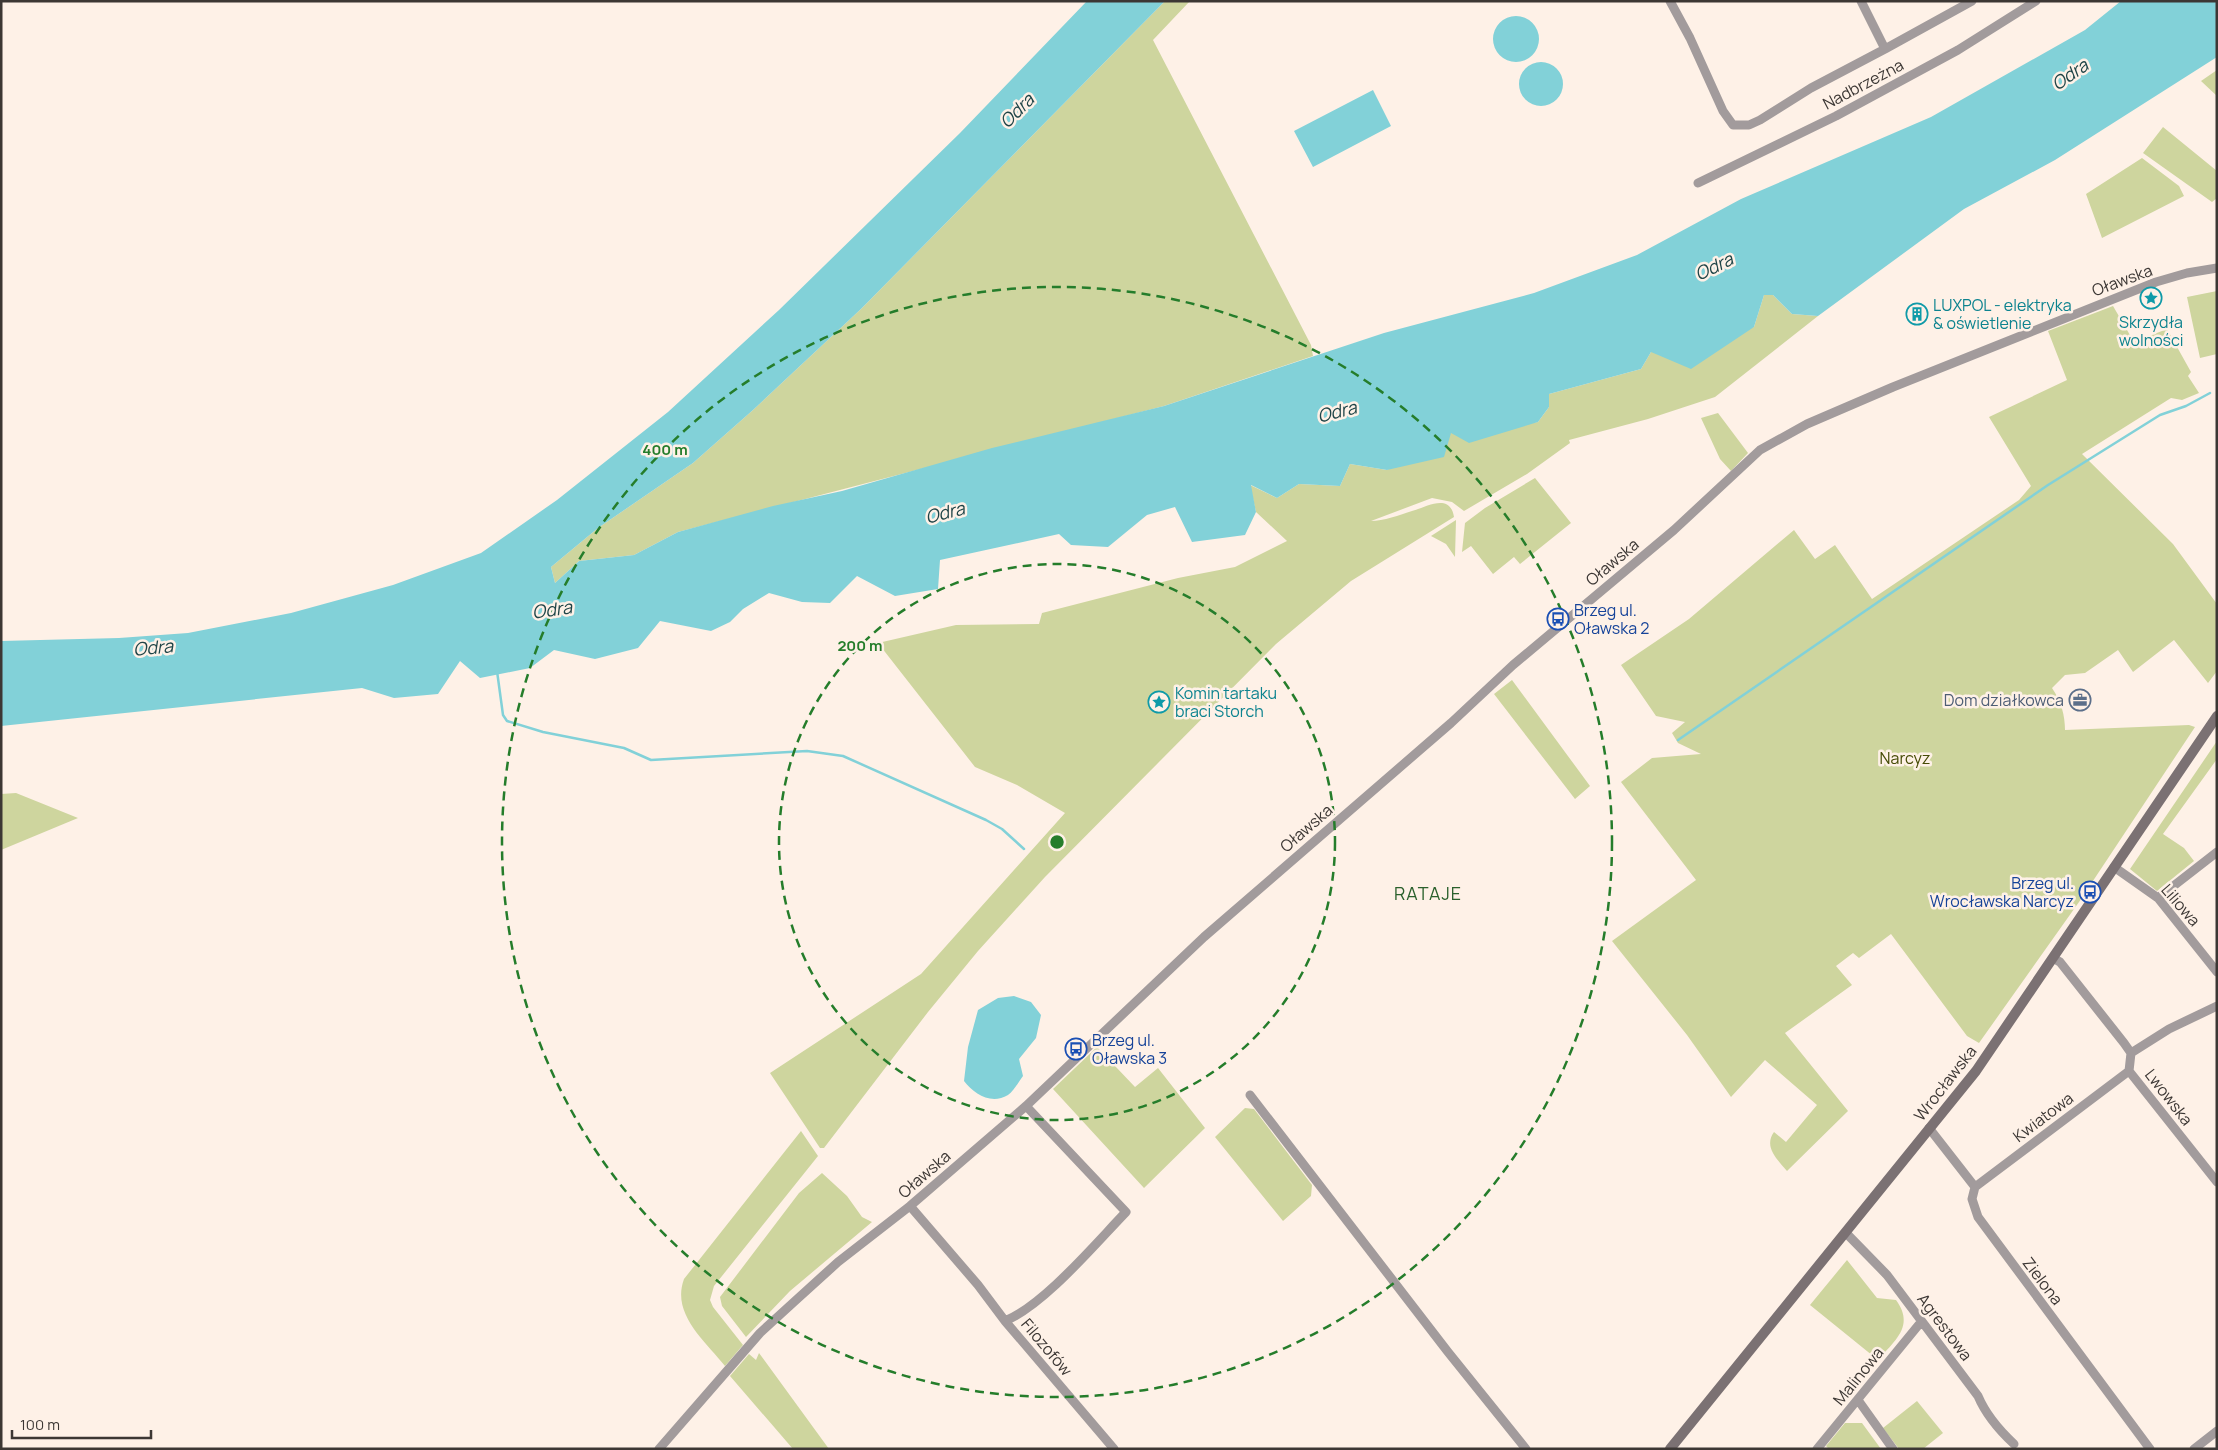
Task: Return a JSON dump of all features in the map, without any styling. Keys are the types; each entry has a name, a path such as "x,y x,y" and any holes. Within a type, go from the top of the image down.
{"street":[{"path":"1670,1 1690,38 1723,111 1733,125 1749,125 1760,120 1811,88 1972,1"},
{"path":"1861,1 1885,49"},
{"name":"Nadbrzeżna","path":"1698,183 1836,116 1958,50 2036,1"},
{"name":"Oławska","path":"659,1449 760,1333 838,1262 910,1206 1026,1106 1204,936 1451,723 1514,665 1674,530 1760,450 1807,424 1969,355 2156,282 2187,273 2217,268"},
{"name":"Wrocławska","path":"1670,1449 1976,1070 2217,716"},
{"path":"2158,898 2217,852"},
{"name":"Liliowa","path":"2114,867 2158,898 2217,972"},
{"path":"2053,958 2060,962 2131,1053 2169,1029 2217,1006"},
{"name":"Lwowska","path":"2131,1053 2130,1071 2217,1182"},
{"name":"Kwiatowa","path":"1975,1187 2130,1071"},
{"path":"1250,1095 1431,1331 1526,1449"},
{"name":"Filozofów","path":"1026,1106 1126,1212 1068,1272 1017,1316 1005,1321 1114,1449"},
{"path":"1929,1128 1975,1187"},
{"name":"Zielona","path":"1975,1187 1972,1199 1978,1217 2150,1449"},
{"path":"910,1206 978,1285 1005,1321"},
{"name":"Agrestowa","path":"1846,1233 1888,1276 1978,1396 1990,1417 2014,1444"},
{"name":"Malinowa","path":"1817,1449 1921,1322"},
{"path":"1858,1400 1894,1449"},
{"path":"2194,1449 2217,1432"}],"green space":[{"path":"1165,1 1190,1 1153,40 1311,345 1313,356 1164,406 678,532 634,555 579,561 555,583 551,567 598,528 693,463 753,410 862,308"},
{"path":"2217,70 2217,96 2201,81"},
{"path":"2163,127 2217,171 2217,198 2212,202 2143,153"},
{"path":"2142,158 2179,186 2184,196 2102,238 2086,194"},
{"path":"2217,291 2217,354 2200,358 2187,297"},
{"path":"1764,295 1773,295 1792,314 1818,316 1715,397 1648,419 1569,440 1570,443 1527,474 1464,511 1452,502 1432,498 1371,521 1392,518 1437,503 1448,505 1452,509 1454,517 1351,581 1276,644 1045,877 978,951 928,1012 824,1148 820,1148 770,1073 921,974 1065,813 1017,785 975,767 878,643 956,625 1039,624 1042,613 1178,578 1235,567 1287,541 1256,512 1250,485 1277,498 1299,484 1340,486 1350,464 1387,470 1451,433 1538,422 1549,407 1549,394 1641,369 1651,352 1754,327"},
{"name":"Narcyz","path":"2113,306 2134,342 2167,329 2191,372 2188,376 2199,393 2182,400 2171,398 2082,454 2173,544 2217,604 2217,671 2208,683 2174,640 2133,672 2118,650 2085,673 2065,675 2052,688 2062,708 2065,730 2189,725 2195,727 2079,902 1979,1043 1967,1036 1891,934 1859,958 1853,953 1836,966 1852,985 1785,1033 1848,1111 1787,1171 1773,1153 1770,1143 1771,1138 1774,1132 1786,1142 1817,1105 1765,1060 1731,1097 1687,1035 1612,941 1696,880 1621,782 1652,758 1701,754 1678,743 1672,733 1685,722 1656,716 1621,665 1689,619 1794,530 1815,559 1835,545 1872,599 2019,500 2031,486 1989,417 2067,380 2048,331"},
{"path":"1718,413 1748,453 1731,471 1720,459 1701,418"},
{"path":"1535,478 1571,523 1520,564 1514,557 1493,574 1471,546 1462,552 1465,523 1485,508"},
{"path":"1456,520 1455,557 1446,544 1431,536"},
{"path":"1512,680 1590,786 1575,799 1494,694"},
{"path":"2217,741 2217,759 2163,834 2184,848 2194,861 2157,891 2130,869"},
{"path":"16,793 78,818 1,850 1,794"},
{"path":"1097,1047 1135,1087 1158,1068 1205,1128 1144,1188 1053,1089"},
{"path":"1245,1108 1254,1109 1312,1185 1311,1196 1283,1221 1215,1137"},
{"path":"801,1131 818,1156 714,1286 710,1300 713,1307 743,1345 725,1366 700,1337 686,1315 682,1304 681,1292 684,1279"},
{"path":"822,1173 847,1196 862,1217 872,1222 790,1291 746,1337 722,1306 720,1297 799,1193"},
{"path":"1847,1260 1877,1298 1896,1300 1904,1318 1903,1325 1896,1339 1878,1360 1810,1305"},
{"path":"759,1353 829,1449 793,1449 730,1376 749,1354 756,1360"},
{"path":"1917,1401 1943,1433 1923,1449 1899,1449 1883,1428"},
{"path":"1845,1423 1862,1423 1881,1449 1829,1449 1826,1446"}],"water":[{"name":"Odra","path":"1087,1 1165,1 862,308 753,410 693,463 598,528 551,567 555,583 579,561 634,555 678,532 773,506 842,491 992,448 1164,406 1384,333 1534,293 1637,255 1741,199 1931,117 2085,30 2121,1 2217,1 2217,57 2055,160 1964,209 1818,316 1792,314 1773,295 1764,295 1754,327 1691,369 1651,352 1641,369 1549,394 1549,407 1538,422 1469,443 1451,433 1444,457 1387,470 1350,464 1340,486 1299,484 1277,498 1251,485 1256,512 1245,535 1192,542 1175,507 1147,515 1108,547 1071,545 1059,534 940,560 938,589 895,596 857,576 830,603 802,602 769,593 743,609 730,622 711,631 660,621 638,648 595,659 554,650 530,668 480,678 460,661 438,694 394,698 362,688 1,726 1,641 119,638 188,633 291,613 393,585 481,553 557,500 668,412 779,310 960,133"},
{"path":"1516,16 1529,20 1535,26 1539,39 1535,52 1529,58 1516,62 1503,58 1497,52 1493,39 1497,26 1503,20"},
{"path":"1545,62 1557,68 1562,75 1562,93 1557,100 1550,105 1537,106 1529,103 1522,96 1519,80 1522,72 1529,65"},
{"path":"1373,90 1391,126 1313,167 1294,131"},
{"path":"1014,996 1031,1002 1041,1015 1036,1038 1019,1059 1023,1076 1014,1089 1002,1098 983,1097 964,1081 968,1047 978,1010 998,998"}],"waterway":[{"path":"1678,740 2048,485 2160,415 2186,406 2210,393"},
{"path":"497,671 503,715 507,721 543,732 624,748 651,760 807,751 843,756 986,820 1002,829 1024,849"}],"place":[{"name":"Skrzydła wolności","path":"2151,298"},
{"name":"LUXPOL - elektryka & oświetlenie","path":"1917,314"},
{"name":"Brzeg ul. Oławska 2","path":"1558,619"},
{"name":"Dom działkowca","path":"2080,700"},
{"name":"Komin tartaku braci Storch","path":"1159,702"},
{"name":"Brzeg ul. Wrocławska Narcyz","path":"2090,892"},
{"name":"Brzeg ul. Oławska 3","path":"1076,1049"}],"district":[{"name":"RATAJE","path":"1428,894"}]}
